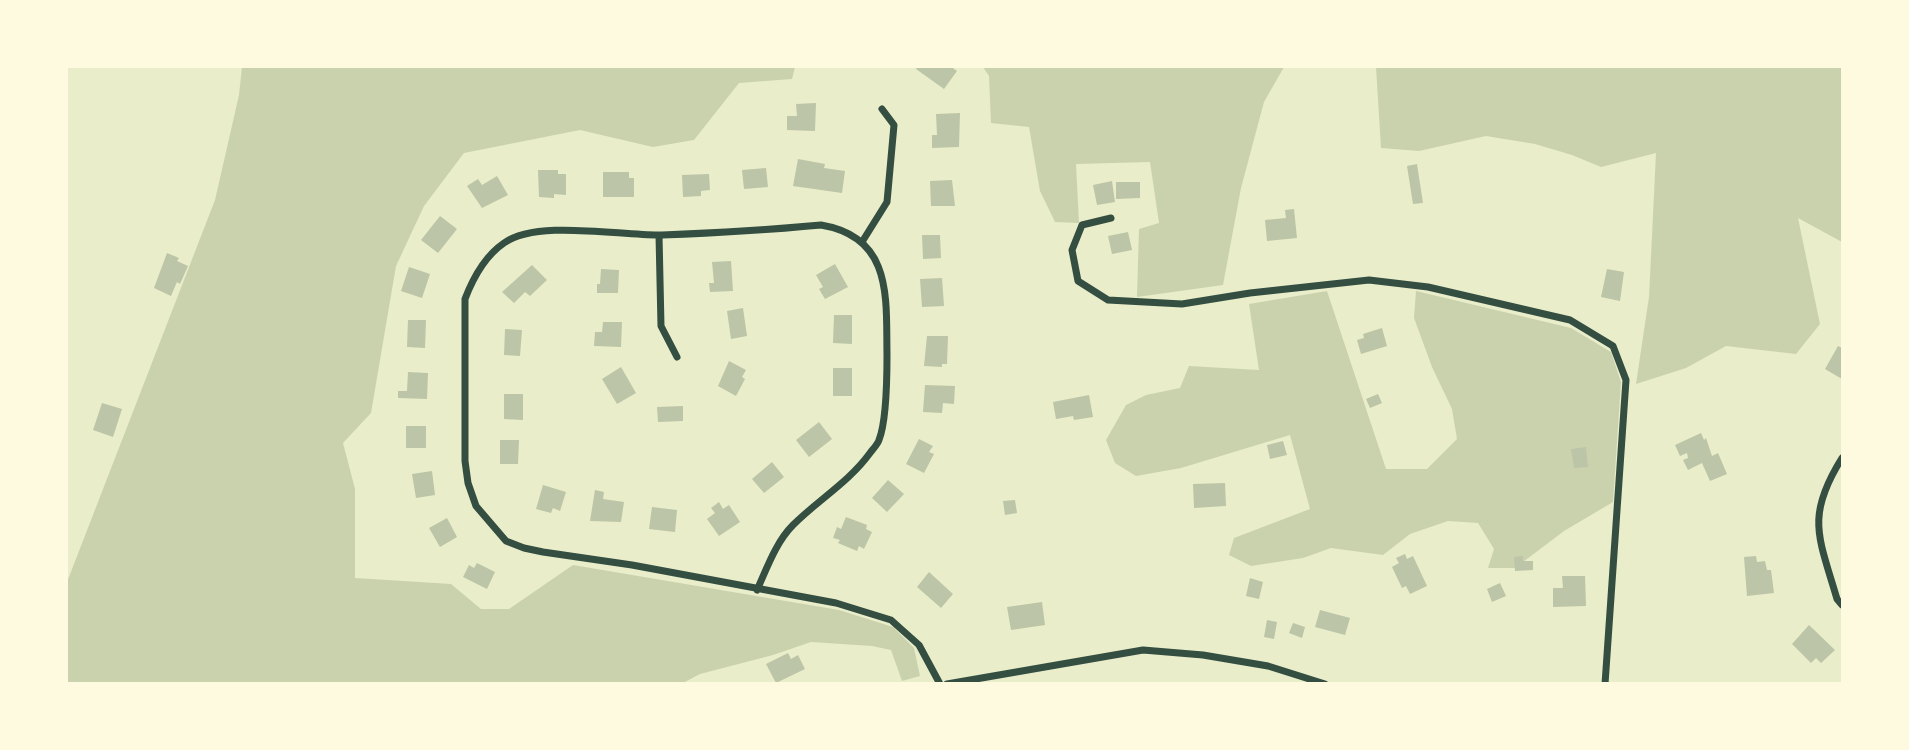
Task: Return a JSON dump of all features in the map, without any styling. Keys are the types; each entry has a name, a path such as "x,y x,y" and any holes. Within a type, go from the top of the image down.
{"street":[{"path":"862,242 887,202 894,125 882,109"},
{"path":"1111,218 1082,225 1072,250 1078,281 1108,300 1182,304 1369,279 1428,287 1570,320 1613,346 1626,380 1605,684"},
{"path":"757,590 772,556 790,527 856,472 879,440 887,388 886,289 877,263 862,242 842,228 821,225 659,235 548,231 526,234 505,242 474,276 466,299 465,461 468,483 476,506 506,541 524,548 632,565 757,590 836,603 891,620 919,645 940,684"},
{"path":"659,235 661,326 677,357"},
{"path":"1843,458 1826,484 1818,509 1819,537 1837,599 1843,605"},
{"path":"947,684 1143,650 1203,655 1268,666 1325,684"}],"green space":[{"path":"242,67 795,67 792,79 739,83 694,140 653,147 580,130 464,153 424,206 396,266 371,413 343,443 355,489 355,578 451,584 481,609 509,609 573,565 839,610 893,627 914,648 920,676 902,681 891,650 811,642 700,674 683,683 67,683 67,582 215,200 239,95"},
{"path":"983,67 1284,67 1264,102 1241,188 1223,285 1137,297 1139,229 1159,223 1150,162 1076,164 1079,223 1055,222 1040,191 1029,127 991,123 989,76"},
{"path":"1376,67 1842,67 1842,242 1798,218 1820,324 1796,354 1726,346 1686,368 1636,384 1649,297 1656,153 1601,167 1535,144 1486,136 1419,151 1381,148"},
{"path":"1327,291 1386,469 1427,469 1457,439 1452,409 1432,367 1414,318 1416,291 1571,328 1611,352 1621,382 1613,502 1564,531 1515,568 1488,568 1494,549 1478,523 1448,521 1410,534 1383,555 1331,548 1303,558 1251,566 1229,555 1234,538 1310,509 1290,435 1181,468 1136,476 1115,463 1106,440 1126,405 1146,395 1180,388 1189,366 1259,370 1249,304"}],"building":[{"path":"918,66 950,66 957,71 944,89 916,69"},
{"path":"816,103 815,131 787,130 787,116 797,116 796,104"},
{"path":"960,113 959,147 932,148 932,135 937,135 936,114"},
{"path":"798,159 825,164 824,168 845,171 842,193 793,186"},
{"path":"1417,164 1423,203 1413,204 1407,166"},
{"path":"766,168 768,187 744,189 742,170"},
{"path":"538,170 558,170 558,174 566,174 566,195 554,194 554,198 539,197"},
{"path":"603,172 629,172 629,178 634,178 634,197 603,197"},
{"path":"709,174 710,190 701,191 701,196 683,197 682,175"},
{"path":"497,176 508,195 482,208 467,186 478,179 482,185"},
{"path":"952,180 955,206 931,206 930,181"},
{"path":"1112,181 1115,202 1097,205 1093,185"},
{"path":"1116,182 1140,182 1140,198 1116,199"},
{"path":"1294,209 1297,238 1267,241 1265,220 1286,218 1285,210"},
{"path":"440,216 457,229 438,253 421,240"},
{"path":"1128,232 1132,250 1112,254 1108,236"},
{"path":"922,235 940,235 941,258 923,259"},
{"path":"167,253 188,266 171,296 154,288"},
{"path":"731,261 733,291 710,292 709,283 714,283 712,262"},
{"path":"835,264 848,287 825,299 819,289 823,287 816,275"},
{"path":"532,265 547,280 530,296 525,292 514,303 502,292"},
{"path":"409,267 430,274 422,298 401,291"},
{"path":"601,269 619,270 618,293 597,293"},
{"path":"1607,269 1624,272 1620,301 1601,297"},
{"path":"942,278 944,306 922,307 920,279"},
{"path":"743,308 747,336 731,339 727,311"},
{"path":"834,315 852,315 852,344 833,343"},
{"path":"408,320 426,320 425,348 407,347"},
{"path":"603,322 622,322 621,347 594,346 595,332 602,332"},
{"path":"1382,328 1387,346 1361,354 1357,340 1364,338 1363,334"},
{"path":"505,329 522,330 520,356 504,355"},
{"path":"927,336 948,336 947,364 942,364 942,367 924,366"},
{"path":"1838,346 1842,348 1842,379 1825,369"},
{"path":"729,361 746,370 742,377 745,379 736,396 718,386"},
{"path":"621,367 636,393 617,404 602,379"},
{"path":"833,368 852,368 852,396 833,396"},
{"path":"408,372 428,373 427,399 398,398 398,391 407,391"},
{"path":"925,385 955,386 954,404 943,403 942,413 923,412"},
{"path":"504,394 523,394 523,420 504,419"},
{"path":"1378,394 1382,403 1370,408 1366,399"},
{"path":"1089,395 1093,417 1056,419 1053,402"},
{"path":"102,403 122,409 113,437 93,430"},
{"path":"683,406 683,421 658,422 657,407"},
{"path":"819,422 832,439 809,457 796,440"},
{"path":"406,426 426,426 426,448 406,448"},
{"path":"1701,433 1704,440 1706,438 1712,456 1718,453 1727,474 1710,481 1702,463 1688,470 1683,460 1688,458 1687,453 1680,456 1675,445"},
{"path":"919,439 933,446 929,452 934,454 924,473 906,464"},
{"path":"500,440 519,440 518,464 500,464"},
{"path":"1283,441 1287,455 1270,459 1267,445"},
{"path":"1586,447 1588,467 1574,468 1571,449"},
{"path":"772,462 784,477 764,493 752,479"},
{"path":"432,471 435,495 416,498 412,474"},
{"path":"888,480 904,494 887,512 872,498"},
{"path":"1225,483 1226,506 1194,508 1193,484"},
{"path":"543,485 566,492 560,511 553,508 551,513 536,509"},
{"path":"595,490 604,492 603,499 624,502 621,522 590,521"},
{"path":"1015,500 1017,513 1005,515 1003,501"},
{"path":"719,502 723,509 729,505 740,522 719,536 707,519 715,513 711,508"},
{"path":"652,507 677,510 675,532 649,529"},
{"path":"846,517 867,525 866,529 872,532 864,549 859,546 857,551 833,538 837,527 841,529"},
{"path":"447,518 457,537 440,547 429,528"},
{"path":"1405,554 1407,559 1413,556 1427,586 1410,594 1406,586 1402,588 1392,567 1399,563 1396,558"},
{"path":"1523,556 1523,561 1533,561 1533,570 1515,571 1514,557"},
{"path":"1756,556 1757,562 1765,561 1767,570 1771,570 1774,593 1747,596 1744,557"},
{"path":"477,563 495,572 487,589 463,577 469,565 474,568"},
{"path":"929,572 953,594 941,608 917,587"},
{"path":"1562,576 1585,576 1586,606 1553,607 1553,588 1563,588"},
{"path":"1250,578 1263,582 1259,599 1246,596"},
{"path":"1500,583 1506,596 1492,602 1487,589"},
{"path":"1042,602 1045,625 1011,630 1007,607"},
{"path":"1320,610 1350,618 1345,635 1315,627"},
{"path":"1267,620 1277,622 1274,639 1264,637"},
{"path":"1293,623 1305,627 1302,638 1289,633"},
{"path":"1809,625 1835,650 1821,663 1816,658 1811,663 1792,644"},
{"path":"788,653 791,659 798,655 805,669 776,683 766,664"}]}
